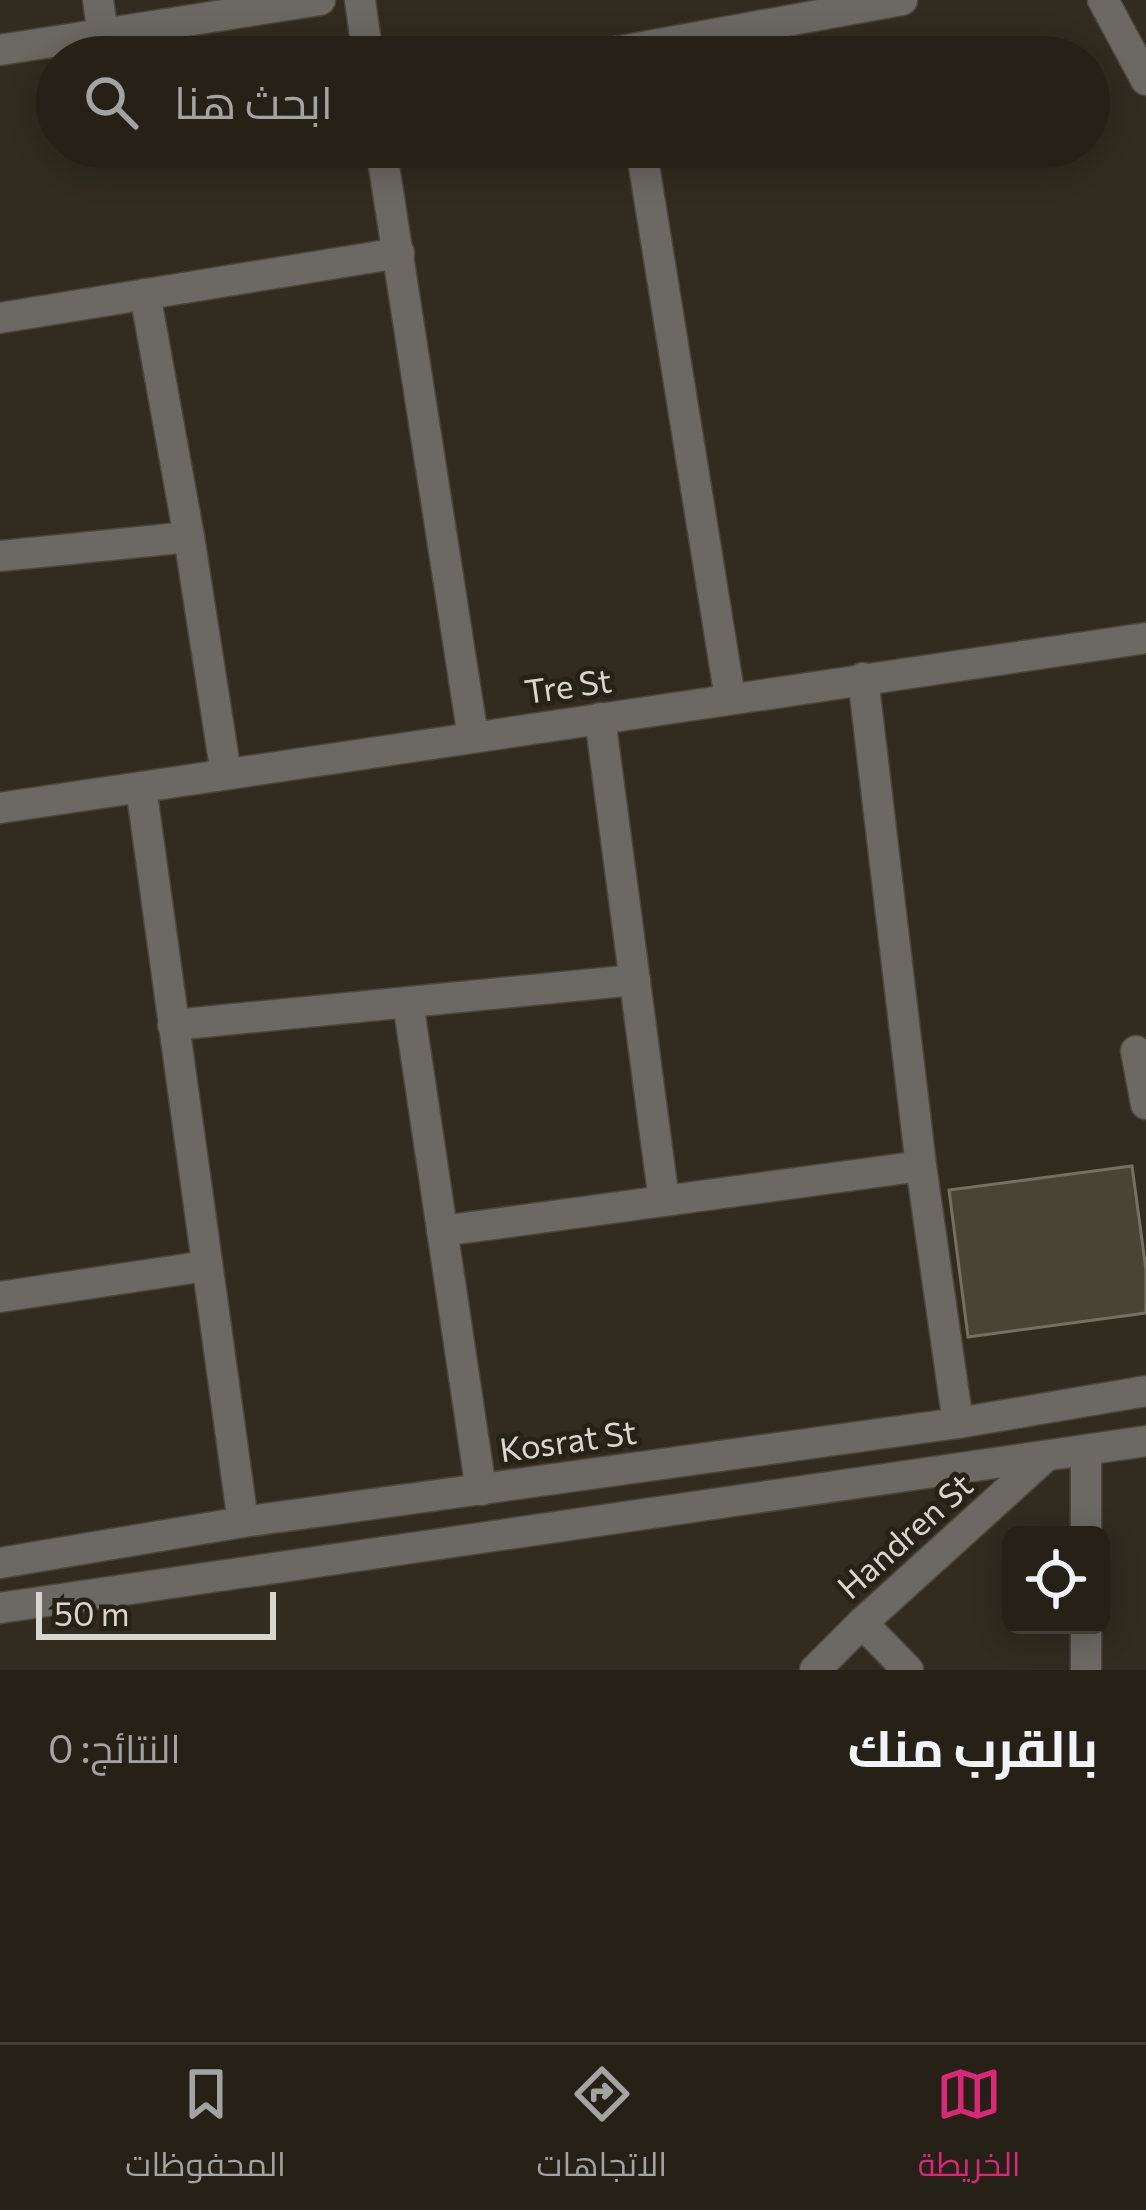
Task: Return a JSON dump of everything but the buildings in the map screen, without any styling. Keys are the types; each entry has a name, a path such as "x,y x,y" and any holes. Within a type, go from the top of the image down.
{"street":[{"path":"98,0 103,34"},
{"path":"90,36 320,0"},
{"path":"360,0 365,36"},
{"path":"718,36 902,0"},
{"path":"1102,0 1146,80"},
{"path":"0,50 36,44"},
{"path":"385,168 473,736"},
{"path":"644,168 730,698"},
{"path":"0,318 399,253"},
{"path":"145,294 226,774"},
{"path":"0,556 189,537"},
{"name":"Tre St","path":"0,808 1146,638"},
{"path":"863,678 921,1166 958,1423"},
{"path":"600,718 664,1201"},
{"path":"141,787 243,1522"},
{"path":"173,1025 634,980"},
{"path":"408,1001 481,1490"},
{"path":"1136,1051 1146,1104"},
{"path":"442,1231 921,1166"},
{"path":"0,1297 206,1266"},
{"name":"Kosrat St","path":"0,1563 243,1522 958,1423 1146,1391"},
{"path":"0,1608 1146,1441"},
{"path":"1086,1451 1086,1526"},
{"name":"Handren St","path":"815,1670 1045,1457"},
{"path":"862,1624 908,1670"},
{"path":"1086,1634 1086,1670"}]}
